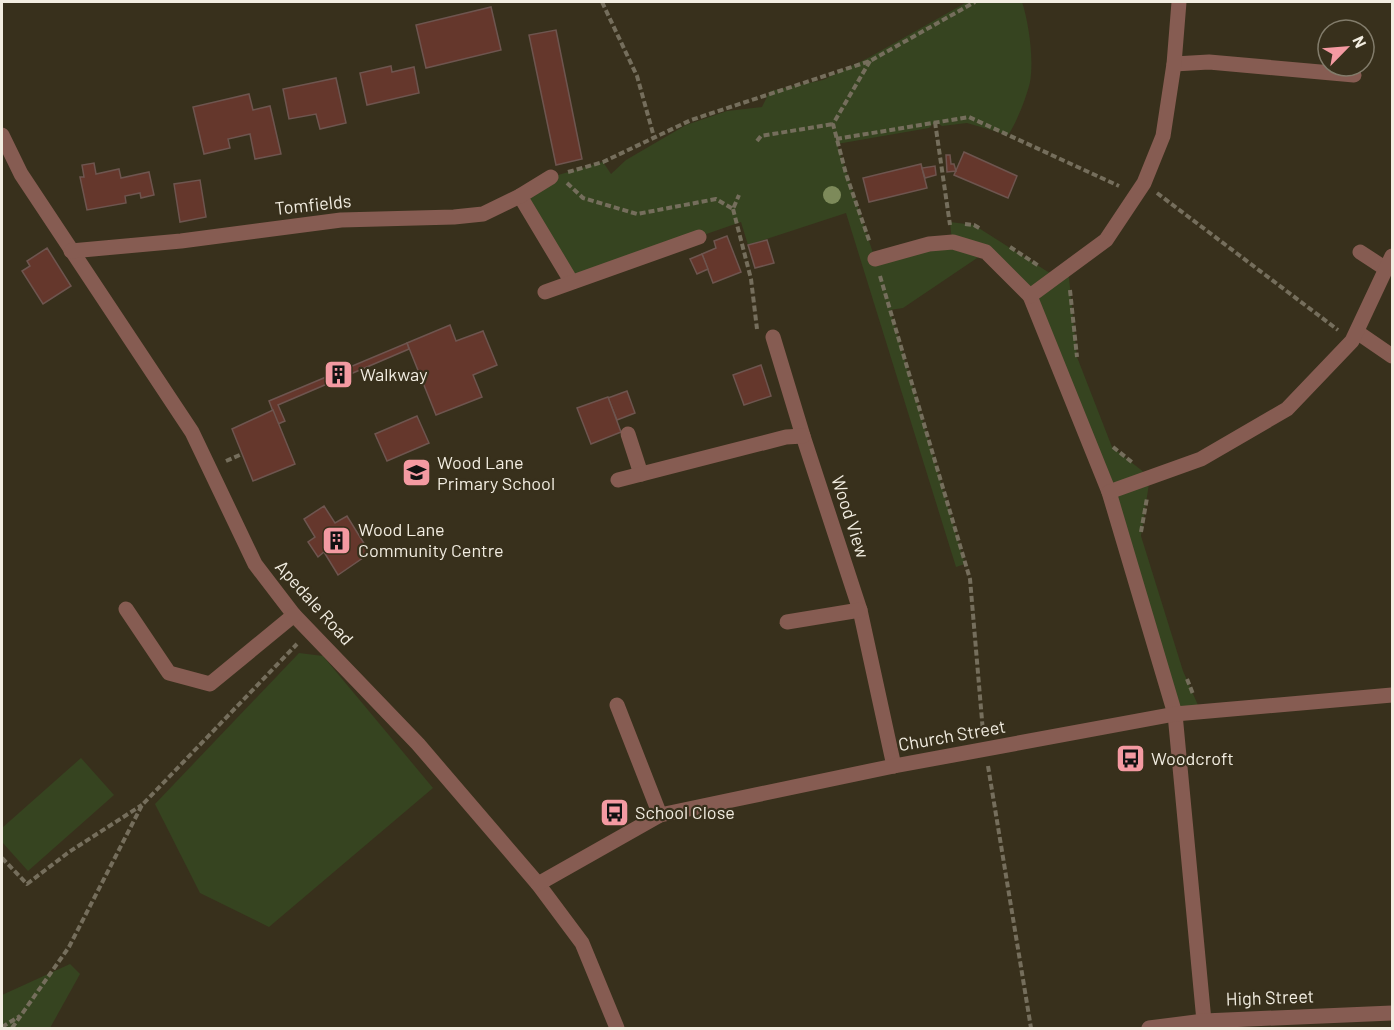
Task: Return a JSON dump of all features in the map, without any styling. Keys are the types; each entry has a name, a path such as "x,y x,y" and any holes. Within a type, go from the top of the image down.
{"street":[{"path":"1030,296 1106,240 1140,188 1163,136 1179,2"},
{"path":"1173,64 1209,62 1316,72"},
{"name":"Apedale Road","path":"2,135 21,174 192,432 255,564 294,615 418,744 538,884 582,943 617,1029"},
{"name":"Tomfields","path":"71,251 340,220 483,214 554,176"},
{"path":"520,196 571,281"},
{"path":"545,291 699,237"},
{"path":"875,259 929,244 953,242 986,252 1030,296 1109,492 1175,714 1204,1021"},
{"path":"1109,492 1201,459 1287,409 1355,337 1389,263 1360,252"},
{"name":"Wood View","path":"773,337 860,610 894,766"},
{"path":"1355,337 1392,356"},
{"path":"627,434 641,474"},
{"path":"618,480 786,437 803,436"},
{"path":"126,609 169,673 210,684 294,615"},
{"path":"787,622 860,610"},
{"name":"Church Street","path":"538,884 660,815 894,766 1175,714 1392,695"},
{"path":"617,705 660,815"},
{"name":"High Street","path":"1149,1029 1204,1021 1392,1013"}],"path":[{"path":"602,2 637,76 654,136"},
{"path":"554,176 603,162 692,120 870,61 975,2"},
{"path":"870,61 833,124 970,579 985,749 1031,1029"},
{"path":"836,138 969,117 1140,188 1355,337"},
{"path":"935,122 953,242"},
{"path":"757,141 761,136 833,124"},
{"path":"554,176 583,198 637,214 716,199 734,209"},
{"path":"738,195 734,209 751,279 757,331"},
{"path":"1068,268 1077,357"},
{"path":"1110,439 1112,447 1150,477 1141,536"},
{"path":"12,1029 69,946 142,805 290,652 309,629"},
{"path":"1183,671 1201,712"},
{"path":"2,858 27,884 69,852 142,805"},
{"path":"2,1027 23,1014"}],"green space":[{"path":"967,2 1022,2 1030,42 1031,73 1024,102 1008,135 967,123 942,126 935,122 929,128 837,144 875,259 952,242 950,222 974,225 1056,277 1068,268 1077,357 1112,447 1150,477 1141,536 1183,671 1201,712 1175,714 1109,492 1030,296 986,252 903,308 890,310 965,564 956,567 846,213 748,245 741,222 571,281 520,196 551,177 603,162 611,174 626,160 686,125 727,111 762,107 770,91 823,80 868,58"},
{"path":"299,653 323,656 433,788 269,927 200,893 155,804"},
{"path":"81,758 114,795 28,871 2,842 2,828"},
{"path":"70,964 80,974 50,1028 2,1028 2,995"}],"building":[{"path":"491,7 501,50 426,68 416,25"},
{"path":"556,30 582,159 556,165 529,35"},
{"path":"391,66 392,72 414,67 419,93 367,105 360,73"},
{"path":"336,78 346,123 320,129 316,114 289,119 283,89"},
{"path":"249,94 253,110 270,106 281,154 255,159 250,134 228,139 230,148 204,154 193,107"},
{"path":"964,152 1017,176 1008,198 954,175"},
{"path":"946,155 950,155 951,164 954,164 956,171 947,172"},
{"path":"94,163 96,174 119,169 121,178 149,172 154,195 141,198 140,193 125,196 126,203 87,210 80,177 84,177 82,165"},
{"path":"921,164 927,188 869,202 863,178"},
{"path":"935,166 936,175 925,178 922,168"},
{"path":"200,180 206,217 180,222 174,184"},
{"path":"727,236 741,272 713,283 702,254 716,248 714,241"},
{"path":"767,240 774,263 755,268 748,245"},
{"path":"47,248 71,286 43,304 22,271 30,266 27,261"},
{"path":"702,254 708,269 697,274 690,259"},
{"path":"450,325 456,341 483,331 497,365 473,375 482,397 436,415 407,343"},
{"name":"Walkway","path":"407,343 409,349 278,405 285,421 278,424 269,401"},
{"path":"761,365 771,396 744,405 733,375"},
{"path":"627,391 635,413 617,420 608,398"},
{"path":"608,397 621,432 591,444 577,408"},
{"path":"273,410 295,464 253,481 232,429"},
{"path":"417,416 429,443 387,461 375,434"},
{"name":"Wood Lane Community Centre","path":"324,506 335,523 347,516 370,553 338,575 324,552 318,557 308,542 315,537 304,519"}],"place":[{"name":"Walkway","path":"339,375"},
{"name":"Wood Lane Primary School","path":"416,473"},
{"name":"Wood Lane Community Centre","path":"337,540"},
{"name":"Woodcroft","path":"1130,759"},
{"name":"School Close","path":"614,813"}]}
